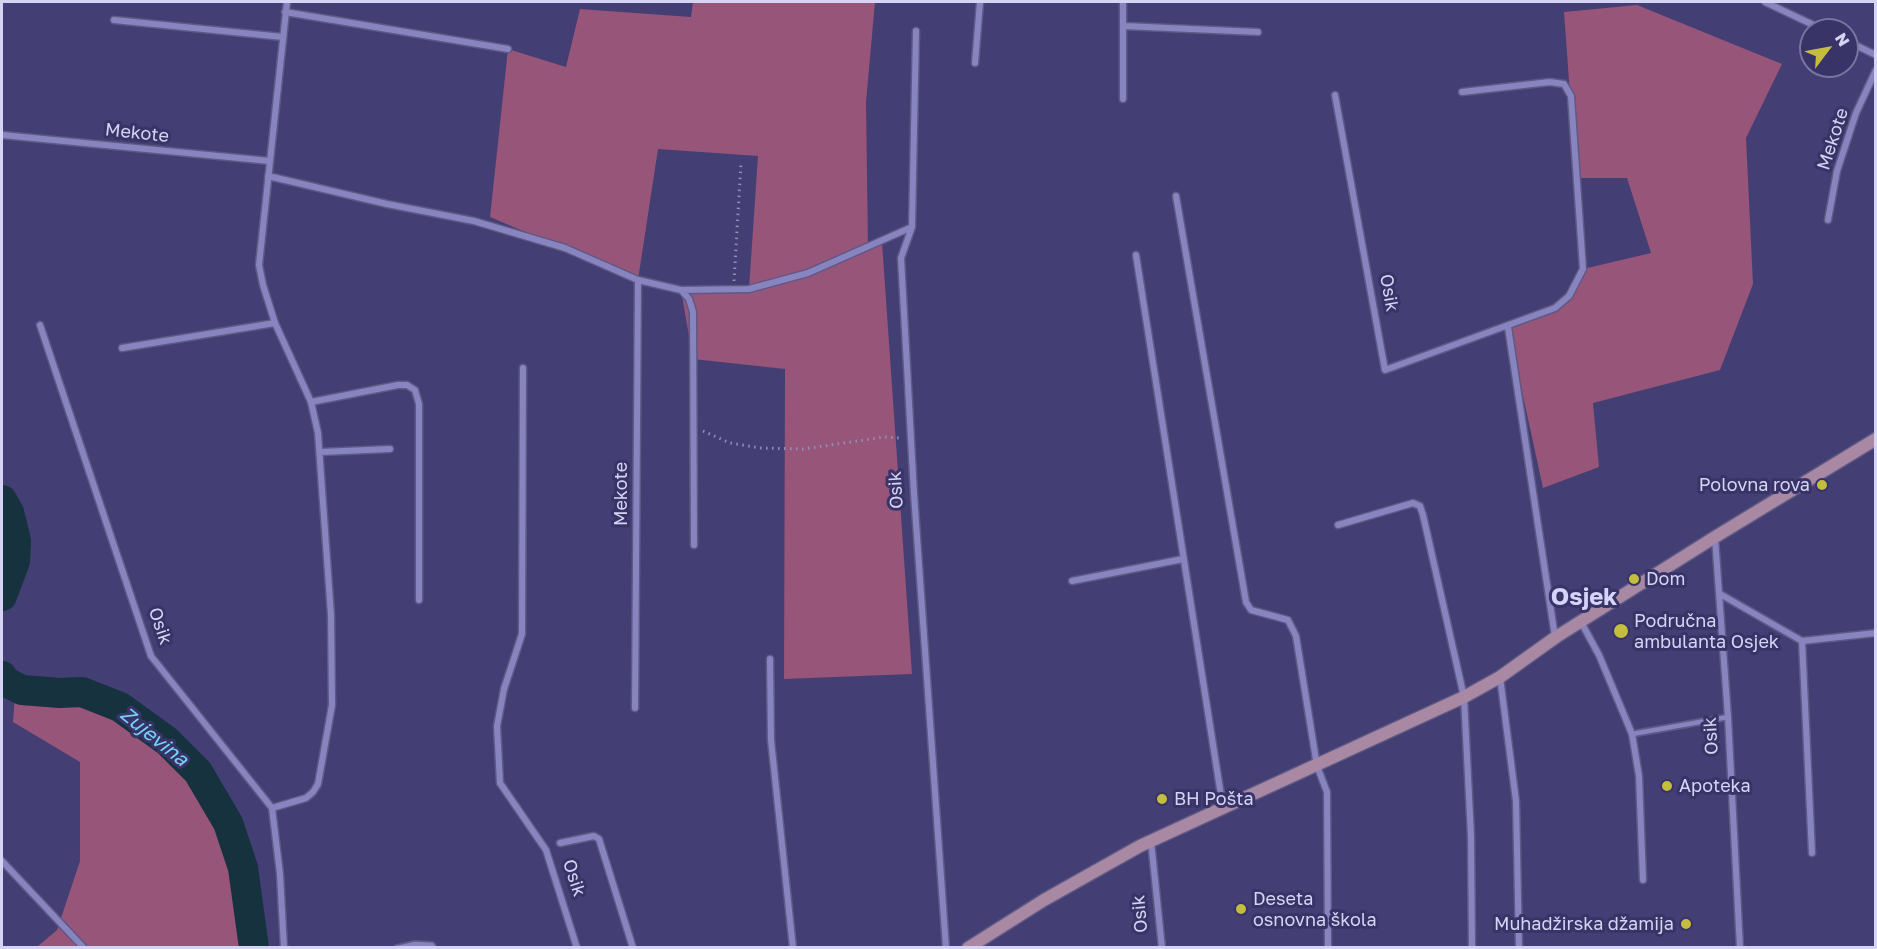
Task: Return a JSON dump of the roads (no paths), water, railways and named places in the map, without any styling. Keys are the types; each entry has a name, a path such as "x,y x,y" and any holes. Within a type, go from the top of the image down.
{"main road":[{"path":"968,948 1044,900 1151,840 1464,697 1714,537 1875,439"}],"street":[{"path":"284,948 280,874 272,808 306,798 318,784 330,715 331,615 321,452 311,402 275,323 259,265 287,2"},
{"path":"975,63 980,2"},
{"path":"1123,2 1124,99"},
{"path":"1766,2 1799,18"},
{"path":"285,12 508,49"},
{"path":"114,20 283,37"},
{"path":"1124,26 1258,32"},
{"name":"Osik","path":"916,31 912,227 901,258 932,776 946,948"},
{"path":"1859,47 1875,56"},
{"name":"Mekote","path":"1828,220 1837,171 1856,113 1875,70"},
{"name":"Osik","path":"1335,95 1385,370 1555,309 1569,296 1583,269 1570,96 1564,84 1550,82 1462,92"},
{"name":"Mekote","path":"2,135 270,161"},
{"path":"268,176 387,204 474,221 565,248 638,280 681,290 749,289 808,273 912,227"},
{"path":"1176,195 1246,602 1251,610 1283,618 1292,625 1296,636 1317,766 1327,792 1328,948"},
{"path":"1136,255 1223,809"},
{"name":"Mekote","path":"635,708 638,280"},
{"path":"681,290 689,298 693,312 694,545"},
{"path":"122,348 275,323"},
{"name":"Osik","path":"40,325 151,656 272,808"},
{"path":"1508,327 1556,637"},
{"name":"Osik","path":"523,368 522,634 504,690 497,726 500,783 546,850 577,948"},
{"path":"311,402 398,385 415,390 419,404 419,600"},
{"path":"321,452 390,449"},
{"path":"1338,525 1413,503 1420,506 1464,697 1471,836 1472,948"},
{"name":"Osik","path":"1714,537 1728,717 1740,948"},
{"path":"1072,581 1183,559"},
{"path":"1720,594 1802,641 1875,633"},
{"path":"1581,622 1599,655 1632,734 1639,776 1643,880"},
{"path":"1802,641 1812,853"},
{"path":"770,659 771,740 793,948"},
{"path":"1500,676 1516,801 1519,948"},
{"name":"Osik","path":"560,843 594,836 599,839 633,948"},
{"name":"Osik","path":"1151,840 1162,948"},
{"path":"2,861 84,948"}],"lane":[{"path":"1632,734 1728,717"},
{"path":"397,948 415,944 432,945 434,948"}],"waterway":[{"name":"Zujevina","path":"2,500 9,512 16,541 15,561 2,596"},
{"name":"Zujevina","path":"2,676 6,682 22,690 82,692 120,707 167,741 198,772 228,823 243,868 254,948"}],"place":[{"name":"Polovna rova","path":"1822,485"},
{"name":"Dom","path":"1634,579"},
{"name":"Područna ambulanta Osjek","path":"1621,631"},
{"name":"Apoteka","path":"1667,786"},
{"name":"BH Pošta","path":"1162,799"},
{"name":"Deseta osnovna škola","path":"1241,909"},
{"name":"Muhadžirska džamija","path":"1686,924"}],"district":[{"name":"Osjek","path":"1584,597"}]}
